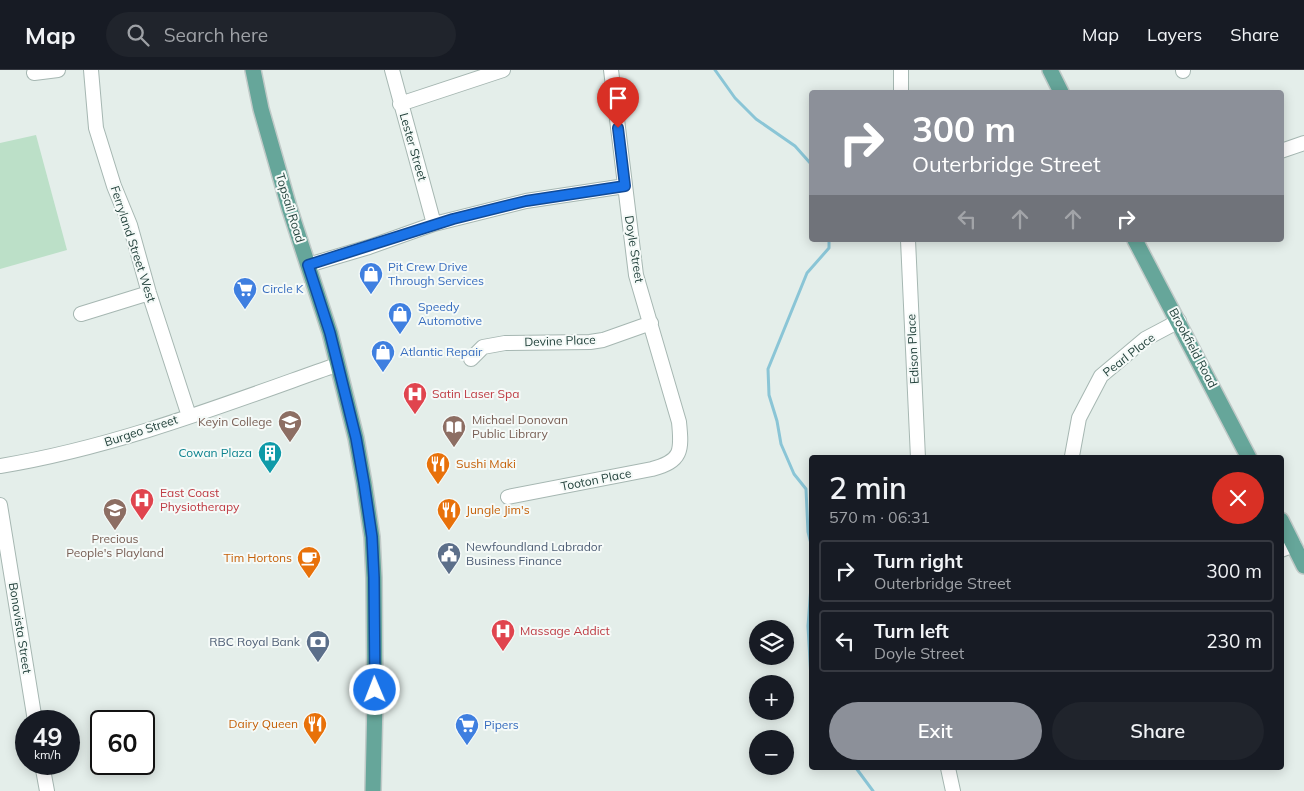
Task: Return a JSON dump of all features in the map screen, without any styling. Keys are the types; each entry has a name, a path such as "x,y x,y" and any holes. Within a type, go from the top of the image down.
{"main road":[{"name":"Topsail Road","path":"253,70 261,109 289,207 330,333 336,365 356,438 372,537 374,578 373,791"},
{"path":"1050,70 1060,90"},
{"name":"Brookfield Road","path":"1136,242 1247,455"},
{"path":"1284,532 1288,547 1304,566"}],"street":[{"path":"34,73 58,70"},
{"name":"Ferryland Street West","path":"91,70 96,128 114,186 130,225 189,416"},
{"name":"Lester Street","path":"392,70 434,224"},
{"path":"400,104 503,70"},
{"name":"Doyle Street","path":"611,70 636,275 679,422 681,439 679,454"},
{"path":"900,70 901,90"},
{"path":"1284,150 1304,143"},
{"path":"308,265 369,247 434,224 526,201 625,186"},
{"name":"Edison Place","path":"908,242 918,455"},
{"path":"81,314 150,293"},
{"name":"Pearl Place","path":"1072,455 1079,418 1101,376 1145,339 1179,321"},
{"name":"Devine Place","path":"471,359 483,348 505,343 590,342 604,340 651,323"},
{"name":"Burgeo Street","path":"0,466 44,459 110,442 336,365"},
{"name":"Tooton Place","path":"508,497 667,465 679,454"},
{"name":"Bonavista Street","path":"0,505 33,710"},
{"path":"948,770 953,791"},
{"path":"44,775 47,791"}],"green space":[{"path":"36,135 67,250 0,269 0,143"}],"waterway":[{"path":"715,70 735,98 756,119 795,146 809,162"},
{"path":"809,536 806,489 794,474 781,444 777,421 769,395 768,369 807,273 829,248 829,242"},
{"path":"809,613 809,644"},
{"path":"857,770 873,791"}],"place":[{"name":"Pit Crew Drive Through Services","path":"371,295"},
{"name":"Circle K","path":"245,310"},
{"name":"Speedy Automotive","path":"400,335"},
{"name":"Atlantic Repair","path":"383,373"},
{"name":"Satin Laser Spa","path":"415,415"},
{"name":"Keyin College","path":"290,443"},
{"name":"Michael Donovan Public Library","path":"454,448"},
{"name":"Cowan Plaza","path":"270,474"},
{"name":"Sushi Maki","path":"438,485"},
{"name":"East Coast Physiotherapy","path":"142,521"},
{"name":"Precious People's Playland","path":"115,531"},
{"name":"Jungle Jim's","path":"449,531"},
{"name":"Newfoundland Labrador Business Finance","path":"449,575"},
{"name":"Tim Hortons","path":"309,579"},
{"name":"Massage Addict","path":"503,652"},
{"name":"RBC Royal Bank","path":"318,663"},
{"name":"Dairy Queen","path":"315,745"},
{"name":"Pipers","path":"467,746"}],"route":[{"path":"375,690 372,537 364,483 356,438 336,365 330,333 308,265 453,219 526,201 625,186 618,128"}]}
